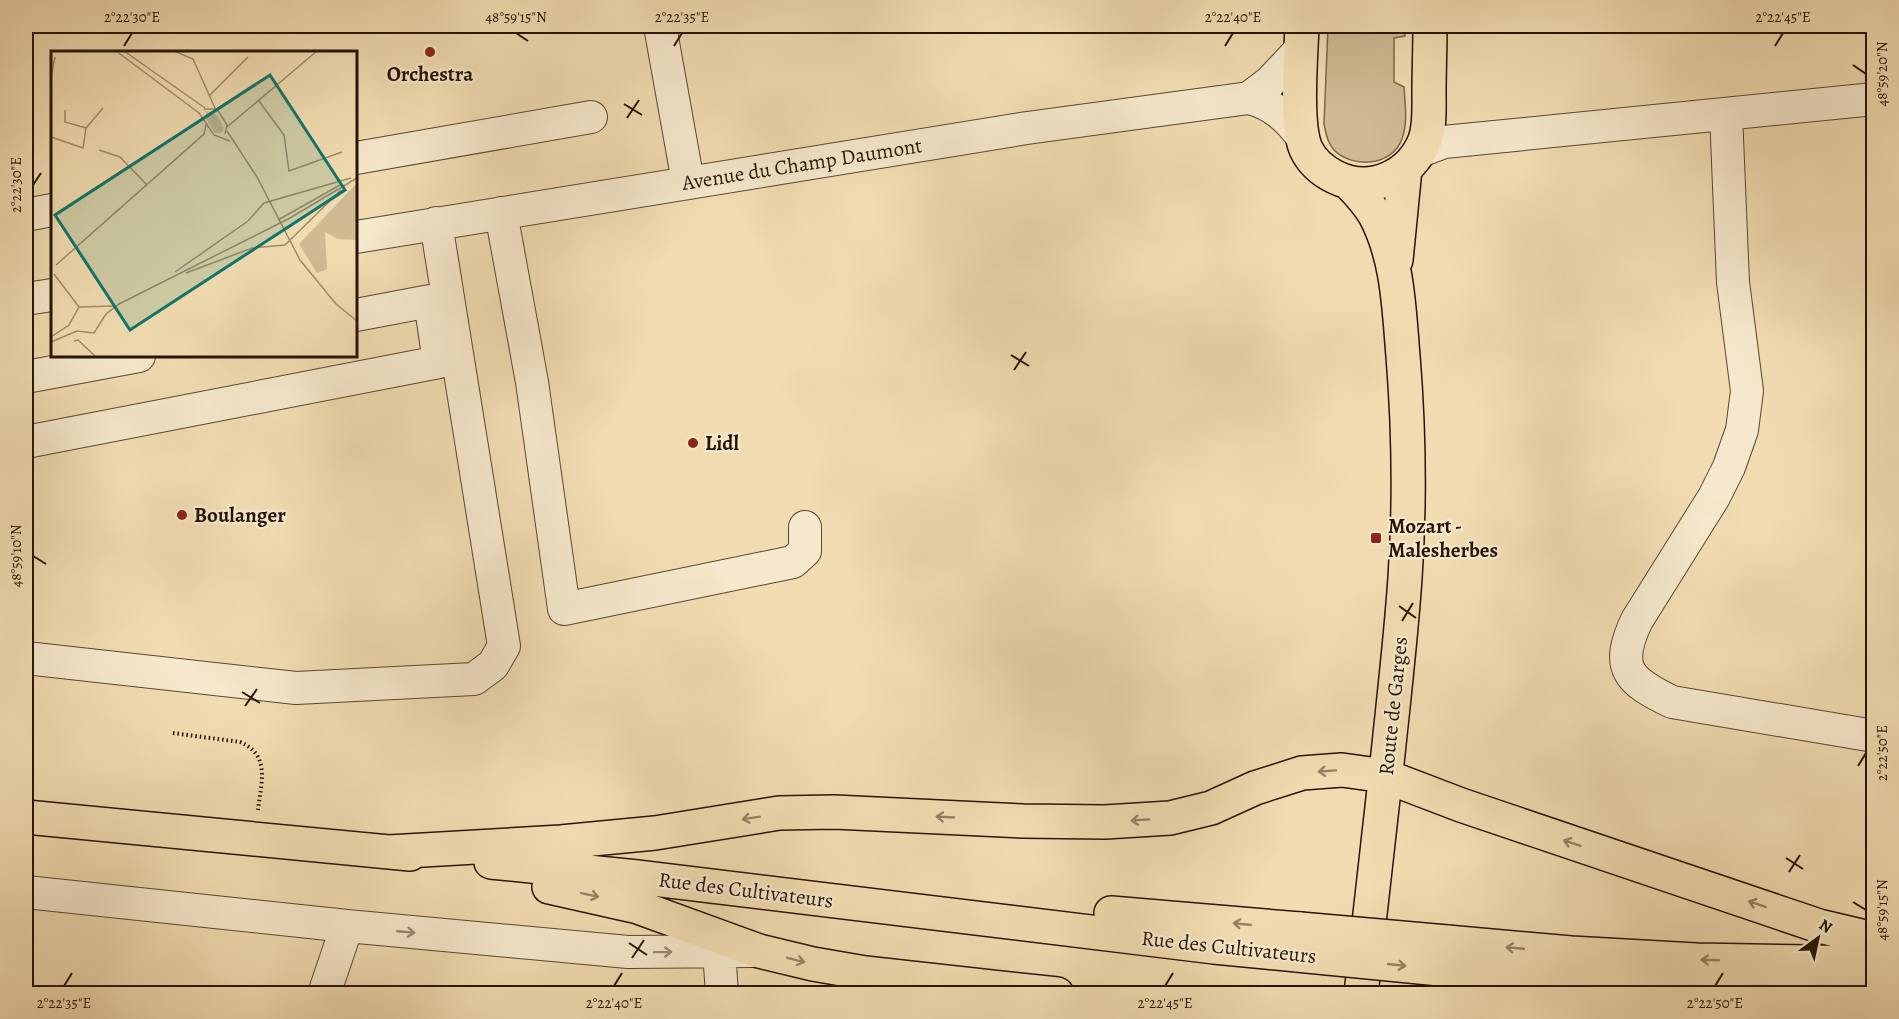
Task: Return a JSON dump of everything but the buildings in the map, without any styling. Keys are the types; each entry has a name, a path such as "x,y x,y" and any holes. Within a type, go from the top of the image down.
{"main road":[{"name":"Route de Garges","path":"1395,274 1424,147 1430,26"},
{"path":"1301,37 1300,118 1303,138 1309,153 1319,167 1349,183 1373,183 1387,180 1424,147"},
{"name":"Route de Garges","path":"1349,183 1375,215 1395,274 1406,389 1408,448 1407,532 1401,630 1361,993"},
{"path":"389,852 561,842 656,833 779,813 834,812 1023,821 1105,822 1170,818 1211,808 1255,788 1302,773 1342,770 1385,776 1461,805 1819,926 1874,939"},
{"path":"28,816 389,852 638,907 759,951 813,964 865,973 1057,993"},
{"name":"Rue des Cultivateurs","path":"389,852 637,877 1216,921 1299,942 1448,956 1571,953 1696,960 1874,963"},
{"name":"Rue des Cultivateurs","path":"1448,956 1552,979 1697,987 1874,991"}],"street":[{"path":"660,26 688,182"},
{"path":"1249,98 1270,82 1301,37"},
{"path":"1249,98 1260,101 1281,113 1303,138"},
{"name":"Avenue du Champ Daumont","path":"357,237 1027,128 1249,98"},
{"path":"1424,147 1874,99"},
{"path":"1726,114 1733,282 1747,391 1742,430 1730,467 1637,620 1629,637 1624,657 1629,672 1645,689 1672,702 1874,736"},
{"path":"357,158 591,117"},
{"path":"26,215 51,210"},
{"path":"501,213 532,382 564,609 793,562 805,551 805,527"},
{"path":"26,658 296,688 474,679 493,665 504,646 436,224"},
{"path":"26,299 51,295"},
{"path":"26,442 330,369 439,362 430,301 357,315"},
{"path":"26,377 101,359 126,357"},
{"path":"26,892 347,926 628,952 759,951"},
{"path":"324,993 347,926"},
{"path":"719,951 722,993"}],"path":[{"path":"172,734 240,742 256,752 262,768 255,839"}],"shaded area":[{"path":"1328,26 1405,26 1405,36 1394,38 1394,82 1404,87 1406,113 1404,133 1397,148 1390,155 1381,159 1371,162 1351,160 1334,150 1328,141 1324,124"}],"place":[{"name":"Orchestra","path":"430,52"},
{"name":"Lidl","path":"693,443"},
{"name":"Boulanger","path":"182,515"},
{"name":"Mozart - Malesherbes","path":"1376,538"}]}
